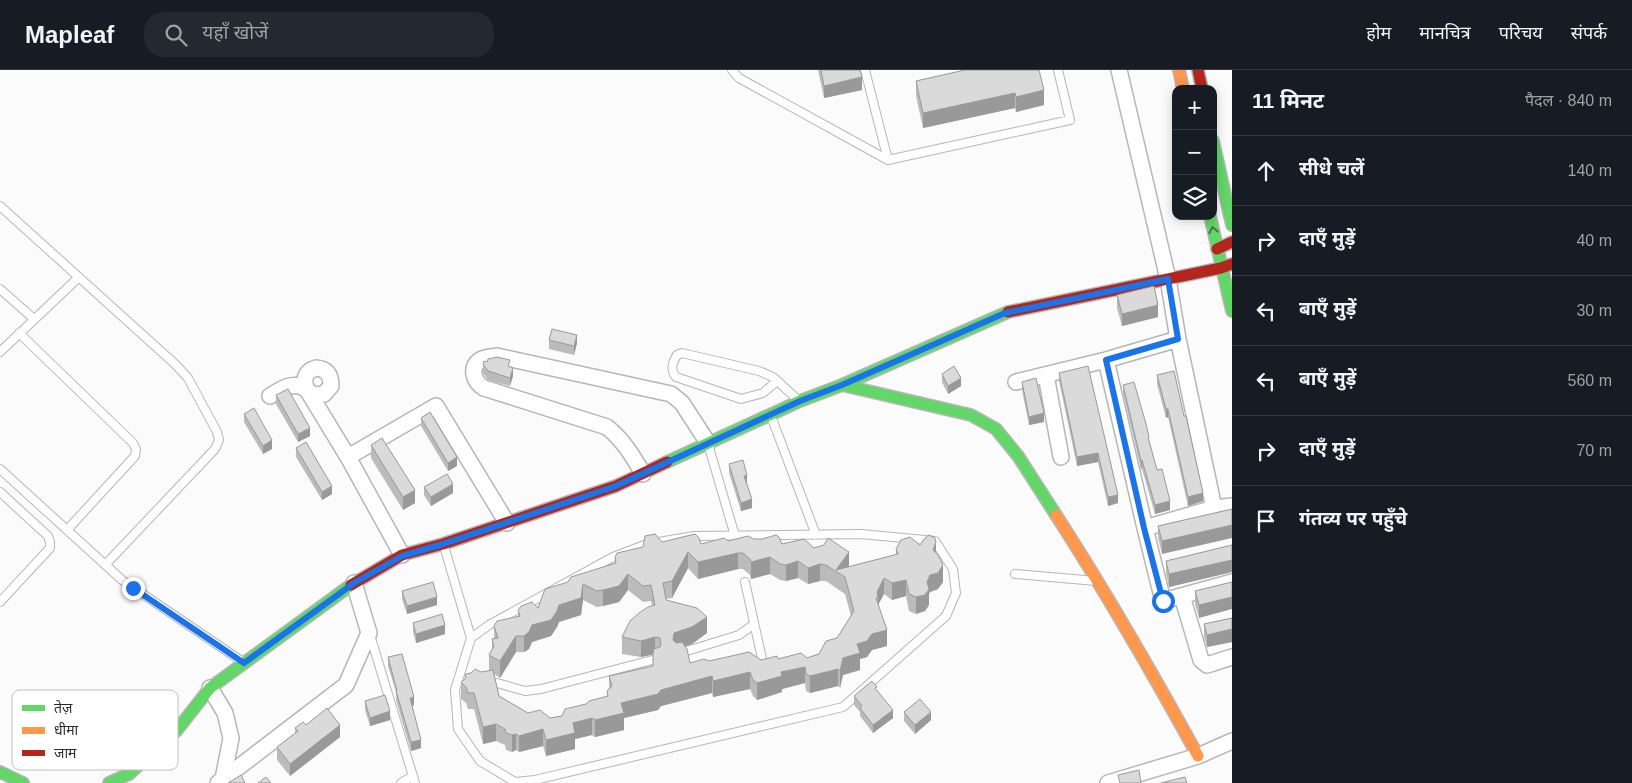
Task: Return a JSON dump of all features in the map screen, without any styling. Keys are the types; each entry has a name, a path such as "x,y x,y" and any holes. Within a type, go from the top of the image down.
{"street":[{"path":"1119,70 1168,279 1178,339 1214,508"},
{"path":"1179,70 1182,85"},
{"path":"1198,70 1201,85"},
{"path":"1217,158 1232,225"},
{"path":"1211,220 1217,249 1227,266 1232,311"},
{"path":"1217,249 1232,242"},
{"path":"178,729 210,688 354,583 402,556 616,486 800,401 842,385 1005,313 1227,266"},
{"path":"1016,382 1106,360 1178,339"},
{"path":"643,474 630,451 618,436 607,427 484,388 477,384 474,377 474,368 479,361 497,356 670,394 682,403 708,443"},
{"path":"1106,360 1144,528 1163,601 1232,582"},
{"path":"1046,375 1061,457"},
{"path":"270,396 293,385 306,388 348,457 402,556"},
{"path":"842,385 971,415 996,429 1018,456 1099,582 1198,756"},
{"path":"348,457 436,406 507,523"},
{"path":"1144,528 1214,508 1232,506"},
{"path":"220,781 346,685 369,633 354,583"},
{"path":"1182,596 1202,660 1207,665 1232,657"},
{"path":"210,688 226,713 231,738 220,781"},
{"path":"1108,783 1146,777 1232,741"},
{"path":"109,783 133,770"},
{"path":"0,772 23,783"}],"lane":[{"path":"732,70 739,78 888,160 1070,120 1058,70"},
{"path":"865,70 888,160"},
{"path":"0,206 175,364 188,378 217,432 219,440 215,449 106,564"},
{"path":"0,352 78,277"},
{"path":"0,289 34,319"},
{"path":"19,333 133,443 136,449 134,456 67,530"},
{"path":"777,381 763,393 741,399 676,377 672,373 672,366 677,355 682,353 759,371 773,377 800,401"},
{"path":"771,414 816,535"},
{"path":"708,443 735,536"},
{"path":"0,468 128,584 244,663"},
{"path":"0,492 48,536 50,542 50,548 0,602"},
{"path":"443,544 471,638 465,672 455,690 458,729 480,761 516,782 535,780 843,707 946,616 956,593 953,569 935,541 861,534 694,536 648,544 613,557 489,624 471,638"},
{"path":"1015,574 1099,582"},
{"path":"745,582 763,663"},
{"path":"678,654 739,635 754,624"},
{"path":"369,633 414,779 401,783"},
{"path":"497,683 524,691 656,659"}],"building":[{"path":"821,70 860,70 862,77 824,86"},
{"path":"965,70 1039,70 1044,90 1016,97 1015,93 923,113 916,81"},
{"path":"1154,286 1158,305 1122,314 1117,295"},
{"path":"552,329 577,335 574,346 549,340"},
{"path":"497,357 510,360 508,366 513,368 510,378 488,371 483,364 488,359"},
{"path":"954,366 961,378 948,386 942,374"},
{"path":"1088,366 1118,495 1108,497 1098,453 1077,457 1059,373"},
{"path":"1174,371 1203,493 1188,497 1168,409 1166,409 1157,375"},
{"path":"1036,378 1044,413 1029,417 1022,382"},
{"path":"1134,382 1157,470 1162,469 1170,501 1155,505 1141,461 1123,385"},
{"path":"288,389 310,428 298,434 276,395"},
{"path":"254,408 272,440 263,446 244,414"},
{"path":"430,412 457,457 448,463 421,418"},
{"path":"382,438 415,490 403,497 371,445"},
{"path":"306,442 332,486 322,492 296,448"},
{"path":"743,460 747,475 744,476 752,499 741,503 729,464"},
{"path":"447,474 453,484 431,497 424,487"},
{"path":"1232,509 1232,525 1162,541 1158,526"},
{"path":"655,534 662,542 695,534 701,544 724,538 728,541 748,536 754,539 762,539 776,535 782,544 804,539 814,548 824,545 828,538 849,552 836,570 898,554 896,549 901,540 910,537 920,545 929,535 935,538 936,542 933,550 943,565 938,573 930,575 927,582 929,589 925,595 916,597 909,594 906,580 892,583 884,578 876,598 887,630 872,634 867,641 857,644 860,653 843,658 840,671 838,669 810,676 806,674 805,667 781,672 782,676 757,683 753,680 750,672 713,681 712,676 661,690 658,694 621,703 624,713 573,723 575,733 546,740 543,729 519,736 506,733 505,729 496,724 483,727 474,693 468,693 466,687 461,682 465,679 466,674 471,673 475,669 481,672 493,670 499,696 528,713 540,710 550,718 562,716 565,709 608,696 607,691 612,686 609,676 653,666 654,649 660,647 660,638 655,637 641,641 622,637 630,621 648,607 655,605 651,585 643,586 628,574 619,586 603,590 597,591 583,584 581,598 559,605 551,620 532,625 529,632 524,636 516,636 500,661 489,655 494,646 492,639 498,638 494,626 497,621 520,616 518,610 521,606 532,602 538,608 545,589 568,582 571,577 616,563 615,557 617,553 643,547 645,536","holes":["688,552 698,562 743,553 751,562 770,557 780,564 786,565 798,561 808,568 820,564 826,565 845,577 854,611 837,638 826,641 819,654 807,658 801,653 778,659 777,656 761,660 749,652 709,661 704,659 690,663 687,649 682,642 676,643 673,640 674,633 692,627 707,617 697,608 666,600 663,583 672,581"]},
{"path":"1232,545 1232,560 1169,574 1166,561"},
{"path":"433,582 437,597 407,606 402,591"},
{"path":"1232,582 1232,597 1199,605 1195,591"},
{"path":"442,614 445,625 416,634 413,623"},
{"path":"1232,618 1232,629 1207,635 1204,624"},
{"path":"402,654 414,697 410,698 421,740 411,742 388,657"},
{"path":"872,681 877,687 875,688 893,710 873,725 860,708 862,706 854,696"},
{"path":"385,695 390,711 370,718 365,701"},
{"path":"920,699 931,712 915,725 904,712"},
{"path":"327,708 340,725 290,764 277,747 298,731 295,728 303,722 306,725"},
{"path":"1139,770 1141,783 1120,783 1118,775"},
{"path":"241,775 245,783 228,783"},
{"path":"266,777 271,783 258,783"},
{"path":"1185,777 1187,783 1161,783"}],"traffic: fast":[{"path":"1217,159 1232,225"},
{"path":"1211,220 1232,311"},
{"path":"667,462 800,401 842,385 1008,312"},
{"path":"842,385 971,415 996,429 1018,456 1056,515"},
{"path":"178,729 210,688 351,585"},
{"path":"109,783 133,770"},
{"path":"0,772 23,783"}],"traffic: slow":[{"path":"1179,70 1182,85"},
{"path":"1056,515 1129,634 1198,756"}],"traffic: jam":[{"path":"1198,70 1201,85"},
{"path":"1217,249 1232,242"},
{"path":"1008,312 1221,268 1232,264"},
{"path":"351,585 402,555 443,544 616,486 667,462"}],"route":[{"path":"133,588 244,663 354,583 402,556 616,486 800,401 842,385 1005,313 1168,279 1178,339 1106,360 1144,528 1163,601"}]}
